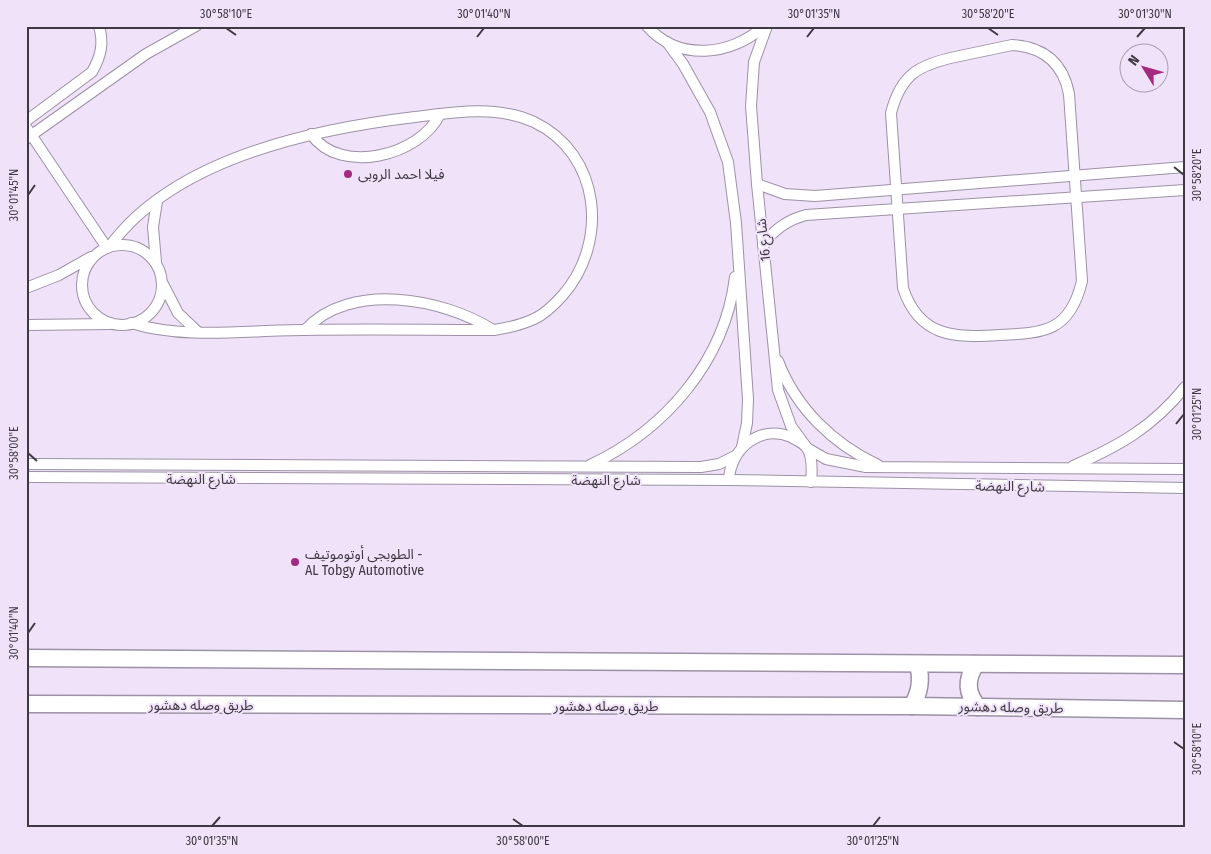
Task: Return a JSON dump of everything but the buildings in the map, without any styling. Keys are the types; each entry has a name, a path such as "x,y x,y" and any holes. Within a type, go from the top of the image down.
{"main road":[{"path":"26,658 918,665 1185,665"},
{"path":"976,664 971,672 968,691 978,707"},
{"path":"912,706 920,690 921,682 918,665"},
{"name":"طريق وصله دهشور","path":"26,704 912,706 1185,710"}],"street":[{"path":"26,121 92,72 99,60 102,48 100,26"},
{"path":"108,247 28,134 146,54 196,26"},
{"path":"647,27 668,42 688,50 711,52 733,47 753,37 766,26"},
{"name":"شارع 16","path":"766,26 754,62 752,83 757,184 776,378 781,403 797,436 807,448"},
{"name":"شارع 16","path":"668,42 697,87 720,137 728,162 738,256 748,399 747,423 742,447"},
{"path":"1012,45 1026,46 1051,58 1060,68 1066,81 1075,177 1082,267 1079,294 1064,318 1040,333 959,337 934,329 923,322 907,300 903,288 896,209 891,113 896,94 907,78 927,64 1012,45"},
{"path":"26,288 59,275 108,247 131,221 157,201 226,162 311,134 367,123 440,114 498,112 535,123 566,146 581,167 590,191 593,217 589,247 581,268 569,288 547,310 534,319 494,330 198,332 164,331 131,323"},
{"path":"311,134 321,146 335,154 350,158 370,156 416,142 430,130 440,114"},
{"path":"757,184 780,193 805,197 1185,167"},
{"path":"763,245 786,222 806,215 1185,190"},
{"path":"157,201 153,227 156,263 168,297 178,313 198,332"},
{"path":"108,247 127,245 136,247 144,251 156,263"},
{"path":"96,254 84,273 84,295 95,314 116,324"},
{"path":"587,480 587,466 612,455 656,424 692,383 707,360 722,327 734,283 738,256"},
{"path":"26,325 131,323 144,318 155,308 161,294 162,280"},
{"path":"305,330 318,317 334,308 362,302 386,300 439,306 467,316 494,330"},
{"path":"774,352 795,396 815,421 852,452 881,467"},
{"path":"1069,468 1134,435 1154,421 1185,387"},
{"name":"شارع النهضة","path":"742,447 759,436 778,434 796,440 826,459 866,467 1185,469"},
{"path":"729,480 735,456 742,447"},
{"path":"807,448 811,461 811,482"},
{"name":"شارع النهضة","path":"26,464 702,467 719,464 735,456"},
{"path":"176,465 176,479"},
{"name":"شارع النهضة","path":"26,477 729,480 1185,488"}],"place":[{"name":"فيلا احمد الروبى","path":"348,174"},
{"name":"الطوبجى أوتوموتيف - AL Tobgy Automotive","path":"295,562"}]}
